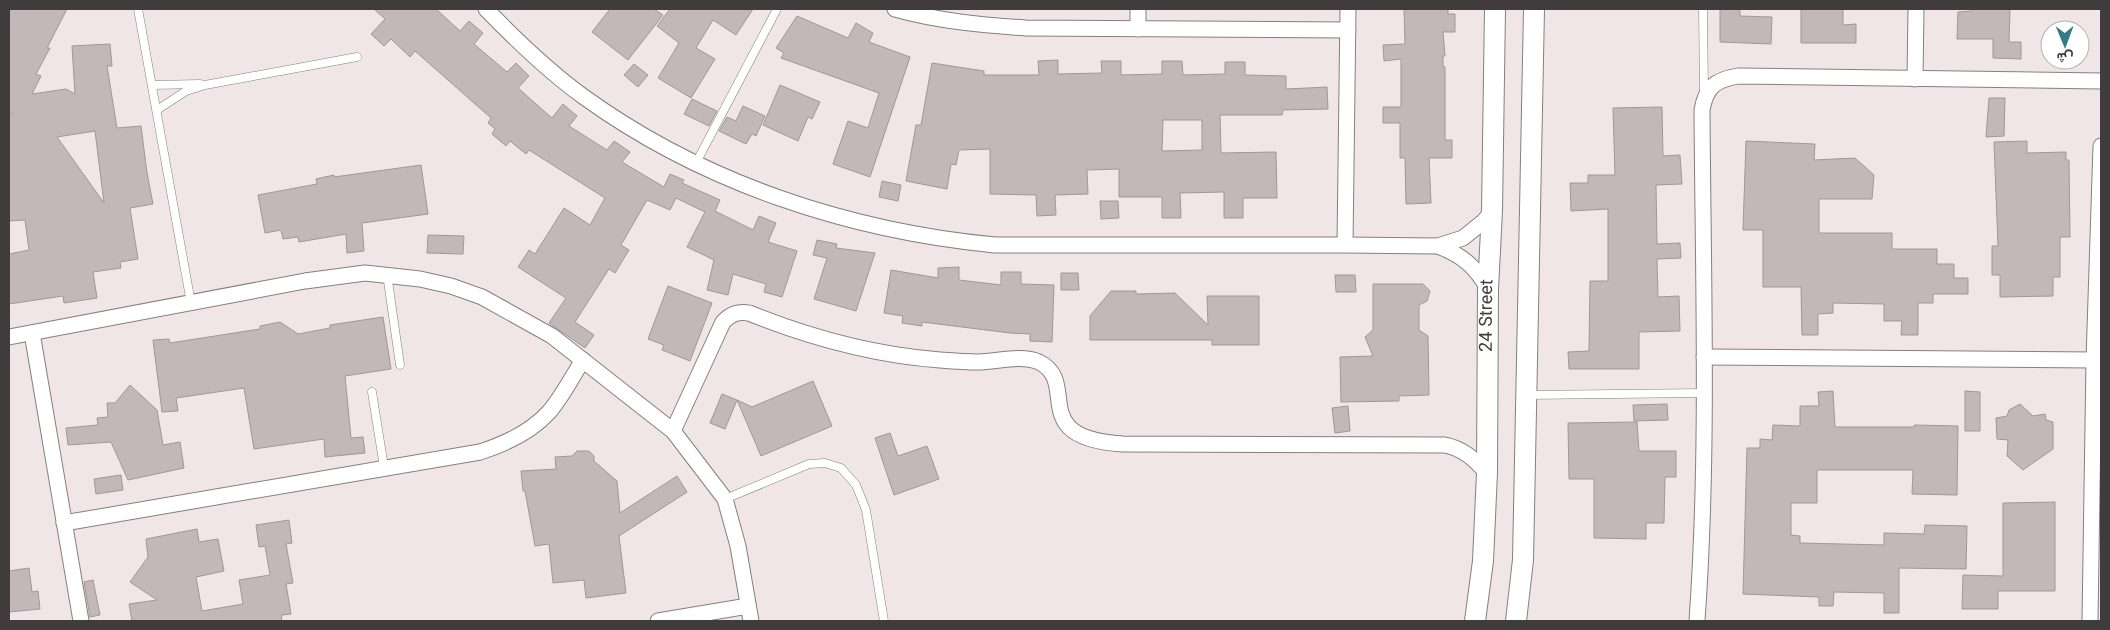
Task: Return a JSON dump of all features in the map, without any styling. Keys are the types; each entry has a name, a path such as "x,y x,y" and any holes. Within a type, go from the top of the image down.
{"street":[{"path":"486,9 539,61 584,97 631,128 696,163 740,183 837,217 892,230 948,240 995,244 1346,244 1438,246 1457,240 1474,230 1492,211"},
{"path":"895,9 920,16 973,25 1026,28 1348,30"},
{"path":"1138,9 1138,29"},
{"path":"1346,244 1348,9"},
{"name":"24 Street","path":"1475,621 1483,561 1487,473 1488,289 1492,211 1495,9"},
{"path":"1516,621 1523,560 1534,9"},
{"path":"1915,78 1916,9"},
{"path":"1697,621 1702,541 1704,393 1702,110 1704,96 1713,85 1724,78 1738,76 2101,81"},
{"path":"2090,621 2094,360 2101,146"},
{"path":"1438,246 1457,254 1473,267 1488,289"},
{"path":"9,337 335,276 365,273 387,274 444,284 482,296 552,336 674,432 725,499 738,546 751,621"},
{"path":"674,432 722,322 734,313 742,312 750,313 828,340 903,356 979,362 1019,359 1038,362 1053,375 1057,384 1059,408 1065,423 1077,434 1097,441 1122,444 1445,445 1470,455 1487,473"},
{"path":"32,333 81,621"},
{"path":"1704,357 2094,360"},
{"path":"64,523 480,452 517,436 549,411 583,360"},
{"path":"658,621 748,606"}],"lane":[{"path":"138,9 191,303"},
{"path":"696,163 777,9"},
{"path":"1702,9 1704,96"},
{"path":"157,110 186,91 205,85 357,58"},
{"path":"152,85 205,85"},
{"path":"387,274 400,365"},
{"path":"372,392 384,467"},
{"path":"1526,395 1704,393"},
{"path":"725,499 809,464 825,463 841,468 856,485 866,510 884,621"}],"path":[{"path":"9,112 14,115"}],"building":[{"path":"9,9 67,9 36,74 41,76 32,94 66,89 75,94 72,46 110,44 112,66 107,66 117,128 141,126 153,204 130,208 138,259 120,262 121,268 93,272 97,298 64,303 63,296 9,304 9,254 29,250 25,220 9,221","holes":["95,131 104,203 57,137"]},
{"path":"374,9 436,9 460,31 469,21 483,33 474,44 507,72 516,63 529,76 518,88 552,118 563,104 577,116 569,126 607,150 614,141 630,152 622,162 664,187 670,174 684,180 682,183 720,200 715,211 753,230 759,216 776,223 768,242 797,251 782,297 764,292 766,284 733,274 728,295 707,290 714,260 687,247 705,212 676,198 670,210 647,200 621,245 629,250 615,273 609,269 575,322 594,335 585,348 549,323 566,298 518,267 529,250 535,254 564,208 590,225 605,198 529,150 526,154 510,141 506,146 492,134 495,129 488,123 491,118 415,51 410,57 391,39 384,46 371,34 385,19"},
{"path":"610,9 654,9 663,15 628,60 592,32"},
{"path":"670,9 753,9 736,35 713,20 696,48 715,59 691,98 658,78 679,43 657,26"},
{"path":"1404,9 1448,9 1448,14 1455,14 1455,32 1443,32 1445,56 1443,56 1443,66 1445,67 1445,140 1452,140 1452,158 1429,158 1431,203 1406,204 1405,158 1400,158 1400,123 1383,123 1383,107 1401,107 1401,59 1384,61 1383,45 1405,44"},
{"path":"1720,9 1740,9 1740,16 1772,17 1771,44 1720,42"},
{"path":"1801,9 1843,9 1843,25 1856,24 1856,43 1801,43"},
{"path":"1971,9 2010,9 2009,42 2021,42 2021,59 1993,58 1993,39 1957,39 1958,12 1971,11"},
{"path":"797,16 848,38 856,23 873,33 869,42 910,57 870,177 833,164 848,121 868,128 879,93 781,58 784,53 776,48"},
{"path":"1058,60 1058,74 1102,73 1101,61 1121,61 1121,75 1162,74 1162,61 1182,61 1183,75 1225,74 1225,62 1245,62 1245,75 1286,76 1286,89 1327,87 1328,109 1283,110 1282,115 1220,115 1221,153 1276,152 1277,198 1243,198 1243,218 1224,218 1224,192 1180,193 1181,218 1162,218 1162,197 1119,197 1119,169 1087,170 1088,194 1055,195 1056,215 1037,216 1036,195 990,194 990,149 959,150 956,165 951,164 947,189 906,181 916,125 921,125 932,63 984,71 984,75 1039,75 1038,61","holes":["1163,120 1202,120 1202,150 1162,151"]},
{"path":"634,64 648,75 638,87 624,75"},
{"path":"780,85 820,102 812,119 808,117 798,141 763,125"},
{"path":"1989,98 2005,98 2004,136 1986,137"},
{"path":"692,99 717,111 709,126 684,114"},
{"path":"743,106 765,116 756,136 752,134 746,144 719,131 727,117 736,121"},
{"path":"1662,107 1663,156 1680,155 1682,184 1656,185 1657,244 1680,243 1681,258 1657,259 1658,297 1679,296 1680,331 1639,332 1639,369 1569,369 1568,352 1589,351 1590,281 1608,281 1608,209 1571,211 1570,183 1588,183 1588,175 1615,175 1613,108"},
{"path":"1746,141 1815,144 1814,160 1855,158 1874,175 1872,199 1819,199 1819,233 1892,233 1892,249 1937,249 1937,264 1954,264 1954,278 1968,278 1968,294 1933,294 1933,303 1918,303 1918,335 1901,335 1902,321 1884,321 1884,304 1833,303 1833,313 1818,314 1818,335 1802,335 1801,287 1763,287 1763,230 1743,230"},
{"path":"2027,141 2027,153 2066,152 2066,160 2069,160 2070,237 2060,237 2060,277 2053,277 2053,296 2000,297 2000,275 1992,275 1992,246 1998,246 1994,142"},
{"path":"421,165 428,214 362,223 364,251 347,253 346,234 299,242 298,237 283,239 281,230 265,233 258,195 317,184 316,179 334,175 334,177"},
{"path":"882,181 901,185 898,201 879,197"},
{"path":"1100,201 1118,201 1119,218 1101,219"},
{"path":"428,235 464,236 463,254 427,253"},
{"path":"817,240 837,244 836,248 875,253 856,311 814,299 827,258 813,255"},
{"path":"959,267 959,280 1001,285 1001,272 1021,272 1021,284 1054,285 1052,342 1030,341 1030,334 922,322 922,326 902,323 903,316 884,313 891,270 938,278 938,268"},
{"path":"1061,273 1078,273 1079,290 1061,290"},
{"path":"1335,275 1355,275 1356,292 1336,292"},
{"path":"1373,284 1423,284 1430,291 1427,301 1419,305 1419,330 1428,336 1429,395 1399,396 1399,401 1341,402 1340,357 1373,356 1365,337 1373,330"},
{"path":"668,286 712,303 690,361 662,350 664,345 648,339"},
{"path":"1111,291 1136,291 1136,294 1175,293 1208,325 1207,296 1259,296 1259,345 1212,345 1212,340 1090,340 1090,316"},
{"path":"383,317 391,369 345,376 351,438 363,437 365,453 325,457 324,439 254,449 244,388 176,398 178,411 162,412 153,340 169,339 170,343 260,329 260,326 280,322 298,334 330,328 330,325"},
{"path":"813,381 832,426 761,456 737,400 752,407"},
{"path":"130,385 157,410 163,445 180,442 184,468 128,480 111,442 68,445 66,428 98,425 97,418 108,417 107,403 115,403"},
{"path":"1833,391 1835,427 1958,426 1957,495 1912,494 1913,470 1817,470 1817,503 1791,503 1791,535 1800,536 1800,543 1884,545 1884,533 1924,534 1925,525 1967,526 1966,569 1899,568 1899,613 1884,613 1884,593 1834,592 1833,606 1819,606 1819,597 1743,594 1747,448 1760,448 1760,439 1772,440 1773,425 1800,426 1800,406 1819,406 1818,392"},
{"path":"1965,391 1980,392 1980,431 1965,431"},
{"path":"722,394 737,400 725,429 710,423"},
{"path":"1667,404 1668,420 1634,421 1633,405"},
{"path":"2020,404 2033,416 2045,414 2046,420 2053,422 2053,449 2023,470 2007,456 2008,440 1997,439 1996,418 2007,416 2009,410"},
{"path":"1348,406 1350,431 1335,433 1332,408"},
{"path":"1637,422 1639,451 1676,451 1676,477 1665,477 1664,523 1646,523 1646,539 1594,538 1594,479 1569,479 1568,423"},
{"path":"890,433 898,456 927,446 939,479 894,495 875,438"},
{"path":"577,451 589,451 594,456 594,461 617,481 620,513 677,476 687,492 619,536 626,593 586,598 584,580 553,583 549,544 535,546 525,491 523,491 521,471 556,469 555,457 572,456"},
{"path":"121,475 123,490 96,494 94,479"},
{"path":"2055,502 2055,591 1998,591 1998,609 1962,609 1963,575 2003,576 2003,503"},
{"path":"289,520 292,543 286,544 293,583 286,584 291,614 282,615 281,621 132,621 129,604 157,600 130,582 148,557 146,539 197,529 199,542 218,539 224,571 196,577 202,611 243,604 239,580 270,575 265,546 259,547 256,525"},
{"path":"29,568 32,592 38,591 40,609 9,612 9,571"},
{"path":"93,580 100,615 90,617 84,582"}]}
